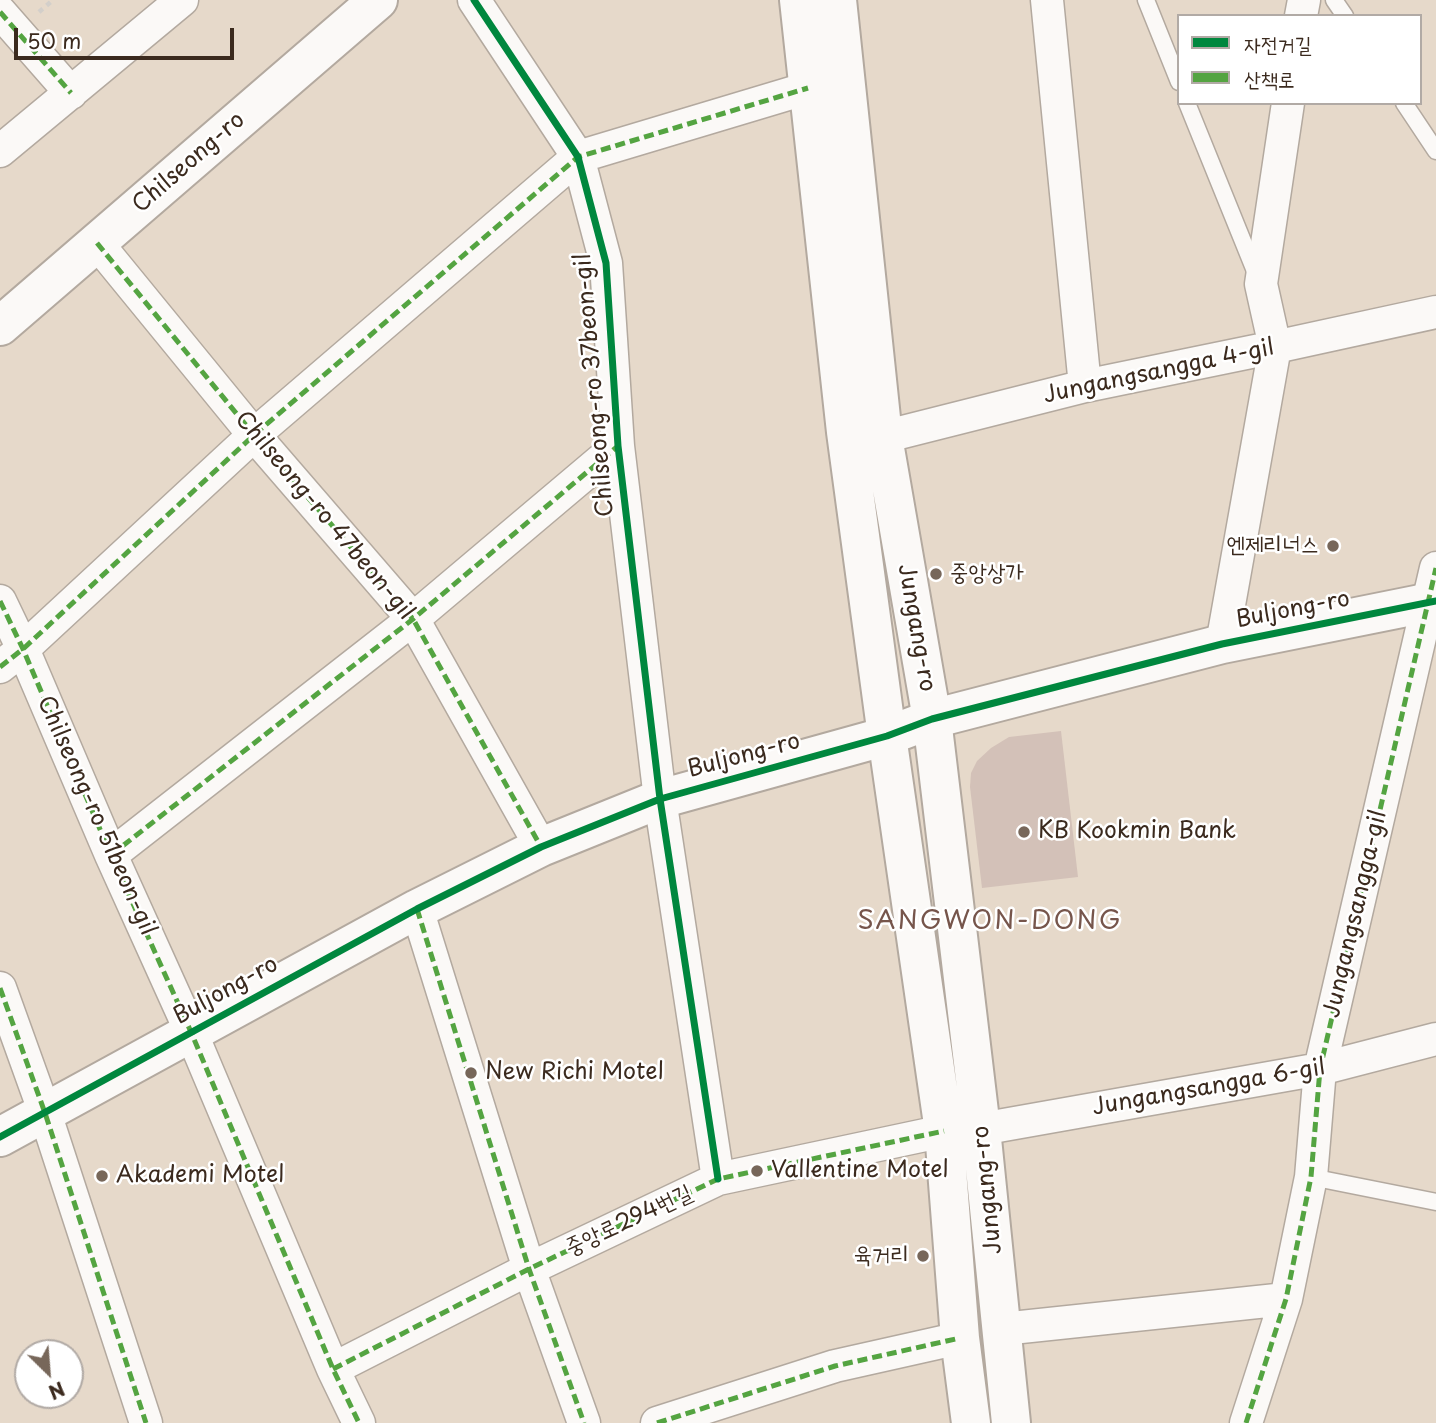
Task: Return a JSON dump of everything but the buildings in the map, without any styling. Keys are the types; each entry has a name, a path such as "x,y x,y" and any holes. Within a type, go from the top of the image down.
{"main road":[{"name":"Chilseong-ro","path":"0,326 378,0"},
{"name":"Jungang-ro","path":"799,0 846,432 944,1131 960,1338 971,1423"},
{"name":"Jungang-ro","path":"837,0 883,437 932,719 981,1129 1011,1423"},
{"name":"Buljong-ro","path":"0,1137 417,909 541,847 660,799 887,736 932,719 1433,591"}],"street":[{"path":"0,151 182,0"},
{"name":"Chilseong-ro 37beon-gil","path":"474,0 579,156 606,263 618,446 660,799 718,1179"},
{"path":"1047,0 1084,386"},
{"path":"0,12 71,93"},
{"path":"12,658 254,435 579,156 808,88"},
{"path":"1222,644 1276,348 1261,284 1288,105"},
{"name":"Chilseong-ro 47beon-gil","path":"97,243 254,435 413,618 541,847"},
{"name":"Jungangsangga 4-gil","path":"883,437 1084,386 1276,348 1436,312"},
{"path":"111,855 413,618 618,446"},
{"name":"Jungangsangga-gil","path":"1246,1423 1286,1299 1311,1177 1320,1069 1433,591"},
{"name":"Chilseong-ro 51beon-gil","path":"0,601 12,658 111,855 191,1032 333,1369 359,1423"},
{"path":"417,909 529,1269 584,1423"},
{"path":"0,988 45,1113 146,1423"},
{"name":"Jungangsangga 6-gil","path":"981,1129 1320,1069 1436,1039"},
{"name":"중앙로294번길","path":"333,1369 529,1269 718,1179 944,1131"},
{"path":"1002,1329 1286,1299"},
{"path":"657,1423 835,1366 960,1338"}],"lane":[{"path":"1146,0 1177,77"},
{"path":"1188,105 1261,284"},
{"path":"1405,105 1436,151"},
{"path":"1311,1177 1436,1202"}],"marked path":[{"path":"0,12 71,93"},
{"path":"0,667 23,649 254,435 578,157 808,88"},
{"path":"97,243 254,435 413,619 541,847"},
{"path":"111,855 413,619 618,446"},
{"path":"1246,1423 1286,1299 1311,1177 1320,1069 1436,568"},
{"path":"0,601 191,1032 333,1369 359,1423"},
{"path":"417,909 529,1269 584,1423"},
{"path":"0,988 45,1113 146,1423"},
{"path":"333,1369 529,1269 718,1179 944,1131"},
{"path":"657,1423 835,1366 960,1338"}],"cycle path":[{"path":"474,0 578,157 606,263 618,446 660,799 718,1179"},
{"path":"0,1137 417,909 541,847 660,799 887,736 932,719 1222,644 1436,601"}],"place":[{"name":"엔제리너스","path":"1333,546"},
{"name":"중앙상가","path":"936,574"},
{"name":"KB Kookmin Bank","path":"1024,832"},
{"name":"New Richi Motel","path":"471,1073"},
{"name":"Vallentine Motel","path":"757,1171"},
{"name":"Akademi Motel","path":"102,1176"},
{"name":"육거리","path":"923,1256"}],"district":[{"name":"SANGWON-DONG","path":"990,922"}]}
